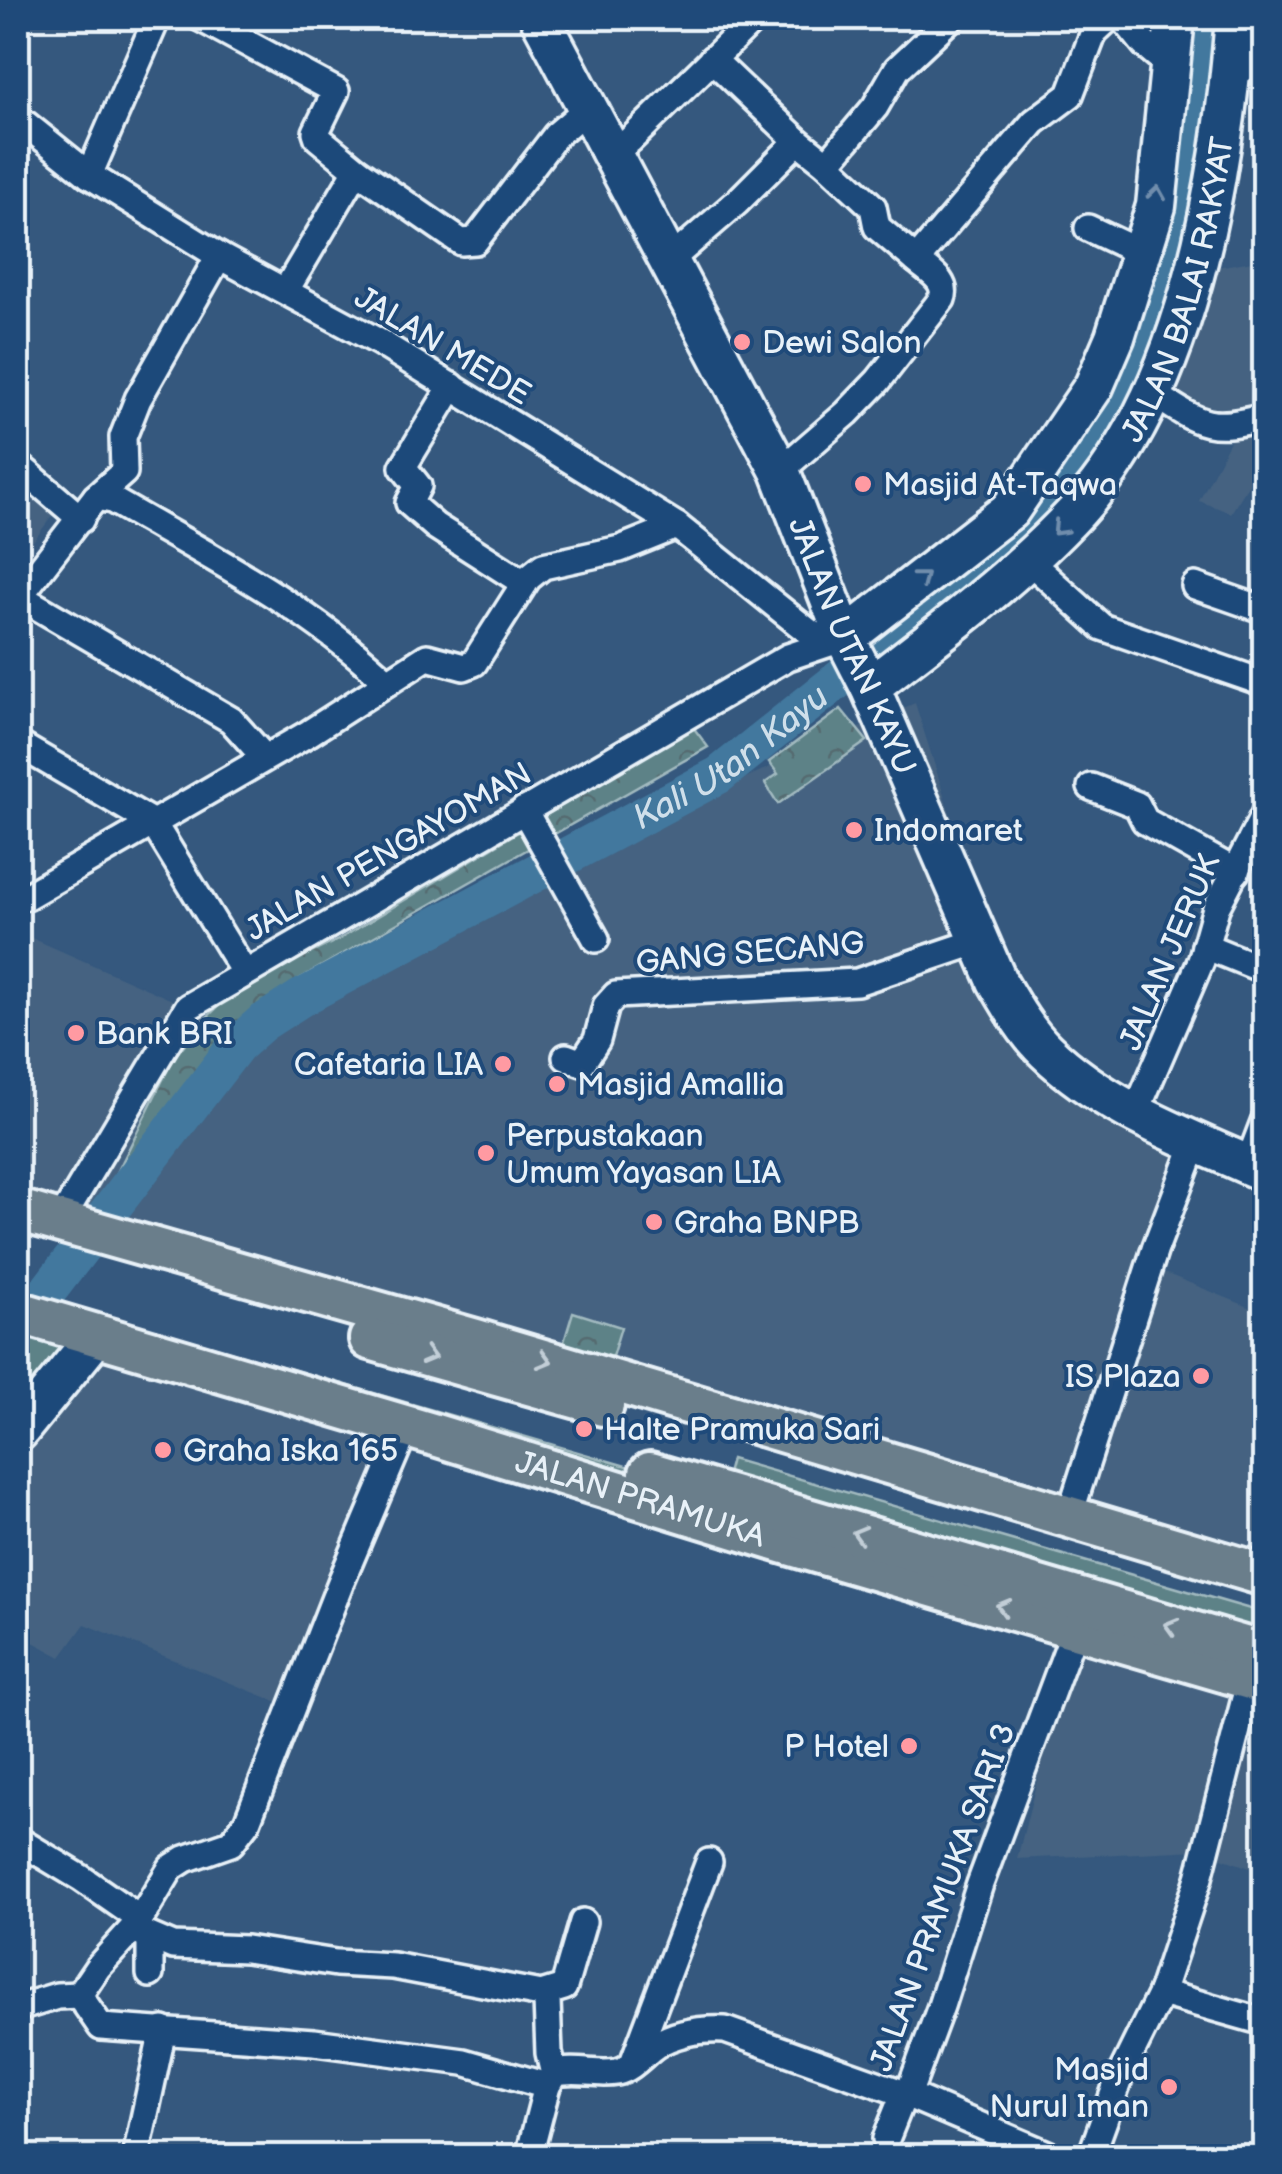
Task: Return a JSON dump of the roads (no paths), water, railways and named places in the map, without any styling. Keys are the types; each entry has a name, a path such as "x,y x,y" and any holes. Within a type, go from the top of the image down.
{"main road":[{"path":"18,1210 51,1233 661,1408 1070,1517 1264,1576"},
{"name":"JALAN PRAMUKA","path":"33,1305 98,1335 180,1349 406,1428 1075,1629 1260,1672"},
{"name":"JALAN PRAMUKA","path":"33,1305 1260,1672"},
{"path":"661,1408 1264,1597"}],"street":[{"path":"89,175 157,18"},
{"path":"200,18 336,91 316,132 318,138 461,242 475,241 556,135 588,108"},
{"name":"JALAN UTAN KAYU","path":"540,18 780,471 852,660 997,981 1044,1050 1084,1083 1135,1114 1256,1168"},
{"path":"613,152 755,18"},
{"path":"826,164 875,107 897,69 951,18"},
{"path":"916,260 1034,122 1070,94 1094,32 1109,18"},
{"path":"1123,18 1171,67"},
{"name":"JALAN BALAI RAKYAT","path":"852,660 1029,561 1116,462 1154,394 1141,348 1141,253 1156,206 1175,18"},
{"name":"JALAN BALAI RAKYAT","path":"852,660 1010,510 1094,386 1141,348 1198,260 1230,76 1235,18"},
{"path":"1230,76 1264,57"},
{"path":"712,59 873,208 877,227 942,283 945,292 900,354 847,414 780,471"},
{"name":"JALAN MEDE","path":"18,118 89,175 219,256 452,386 677,526 808,632 852,660"},
{"path":"670,260 737,202 798,141"},
{"path":"286,290 357,170"},
{"path":"1088,228 1141,253"},
{"path":"219,256 138,399 122,436 124,472 96,496 18,597 230,720 264,756"},
{"path":"452,386 403,466 418,486 409,503 436,526 524,583"},
{"path":"1154,394 1208,426 1232,426 1264,417"},
{"path":"18,465 80,519"},
{"path":"96,496 112,500 274,592 340,638 385,683"},
{"path":"18,898 28,896 324,724 428,657 464,667 474,663 524,583 543,566 620,549 677,526"},
{"path":"1029,561 1102,627 1264,682"},
{"path":"1195,586 1264,610"},
{"name":"JALAN PENGAYOMAN","path":"51,1233 188,1008 788,657 852,660"},
{"path":"18,744 153,823 244,972"},
{"path":"1091,787 1138,804 1145,821 1236,872"},
{"path":"524,810 596,939"},
{"name":"JALAN JERUK","path":"1135,1114 1206,946 1216,908 1264,816"},
{"name":"GANG SECANG","path":"566,1057 582,1063 596,1040 606,1006 616,995 857,982 979,941"},
{"path":"1206,946 1264,970"},
{"path":"1256,1168 1264,1122"},
{"path":"1070,1517 1155,1249 1196,1141"},
{"path":"18,1432 98,1335"},
{"path":"18,2008 57,1996 79,1995 98,1968 141,1928 171,1868 230,1843 247,1822 406,1428"},
{"name":"JALAN PRAMUKA SARI 3","path":"79,1995 101,2027 277,2038 464,2062 551,2080 566,2070 614,2072 671,2038 704,2029 725,2030 906,2095 1075,1629"},
{"path":"1091,2156 1120,2076 1162,1992 1260,1672"},
{"path":"18,1840 82,1878 141,1928 173,1946 246,1949 336,1963 393,1966 541,1994 564,1987 582,1922"},
{"path":"633,2063 709,1862"},
{"path":"141,1928 150,1974"},
{"path":"1162,1992 1264,2022"},
{"path":"529,2156 551,2080 546,2000 541,1994"},
{"path":"136,2156 163,2030"},
{"path":"886,2138 906,2095 995,2145 1052,2156"}],"waterway":[{"name":"Kali Utan Kayu","path":"18,1330 237,1045 262,1023 301,998 719,775 1035,523 1136,384 1172,285 1197,18"}],"place":[{"name":"Dewi Salon","path":"742,342"},
{"name":"Masjid At-Taqwa","path":"863,484"},
{"name":"Indomaret","path":"854,830"},
{"name":"Bank BRI","path":"76,1033"},
{"name":"Cafetaria LIA","path":"503,1064"},
{"name":"Masjid Amallia","path":"557,1084"},
{"name":"Perpustakaan Umum Yayasan LIA","path":"486,1153"},
{"name":"Graha BNPB","path":"654,1222"},
{"name":"IS Plaza","path":"1201,1376"},
{"name":"Halte Pramuka Sari","path":"584,1429"},
{"name":"Graha Iska 165","path":"163,1450"},
{"name":"P Hotel","path":"909,1746"},
{"name":"Masjid Nurul Iman","path":"1169,2087"}]}
